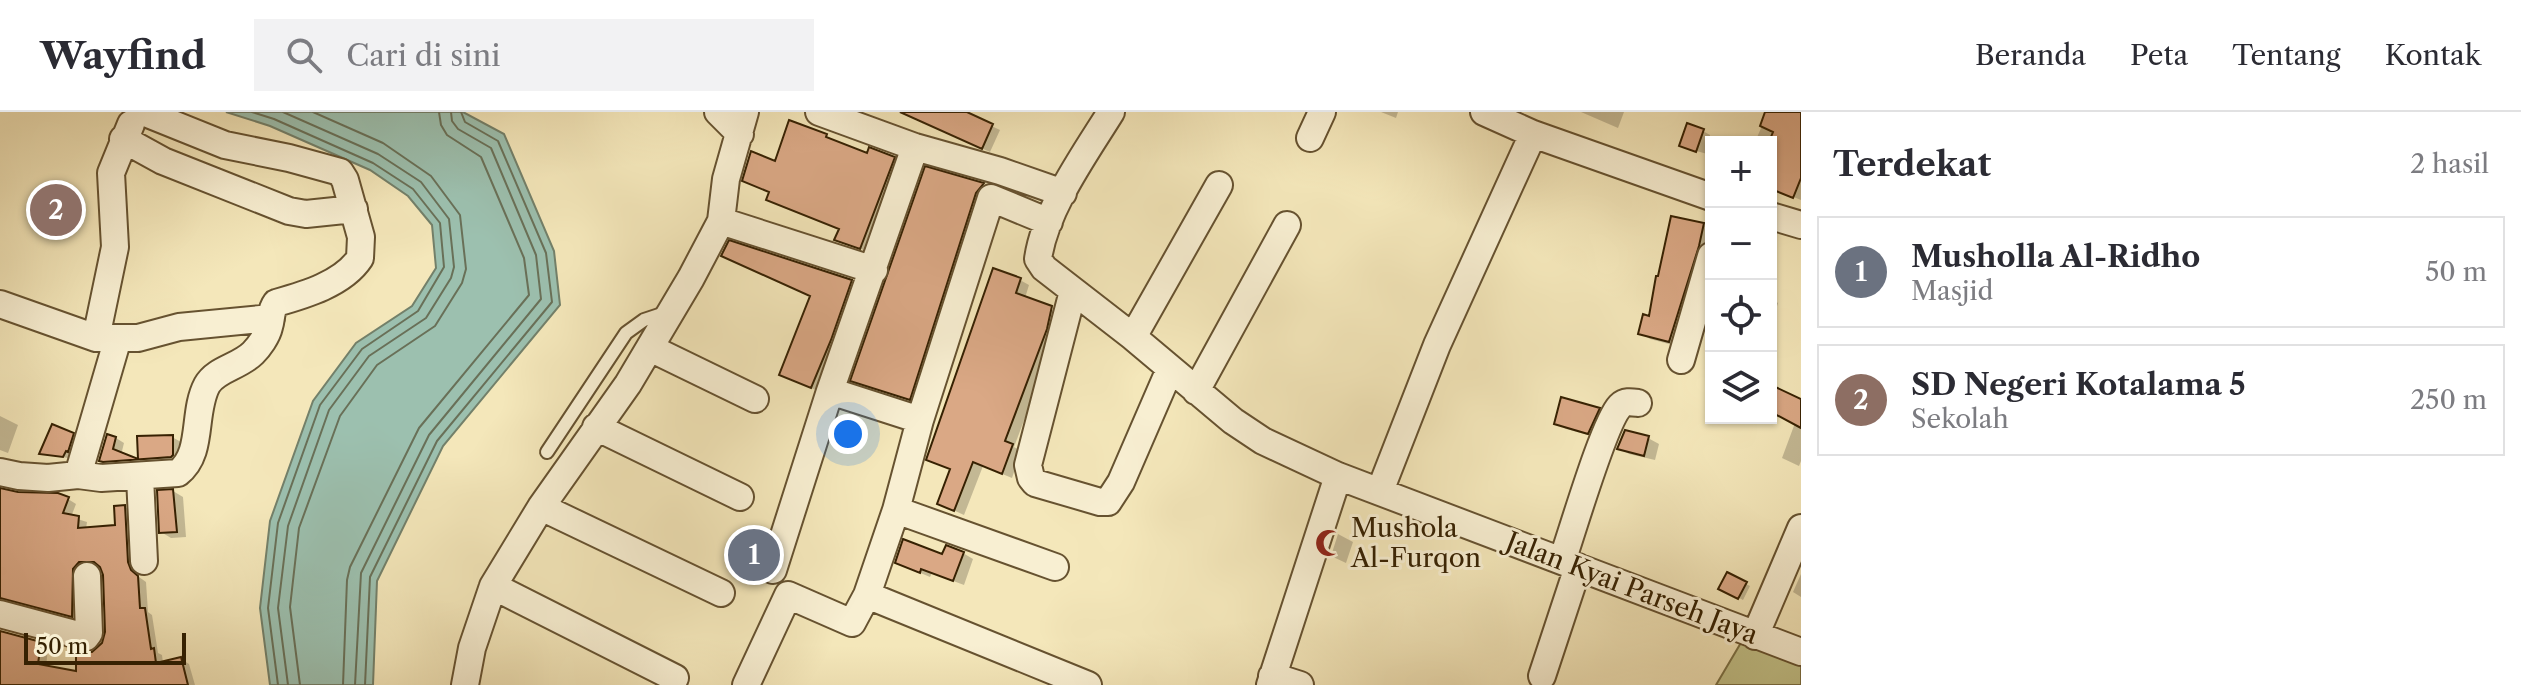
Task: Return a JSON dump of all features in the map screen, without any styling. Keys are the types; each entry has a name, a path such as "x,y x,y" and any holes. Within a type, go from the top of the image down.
{"street":[{"path":"0,472 48,478 78,475 140,477 178,473 187,466 192,456 201,398 212,378 237,366 255,351 268,332 272,307 276,303 330,283 357,263 362,245 354,209 345,180 336,170 225,145 140,112 123,139 111,173 115,247 107,338 78,475"},
{"path":"465,685 472,648 493,586 541,507 628,384 721,221 726,179 742,123 718,112"},
{"path":"819,112 846,116 915,147 1063,193"},
{"name":"Jalan Kyai Parseh Jaya","path":"1111,112 1063,193 1041,243 1038,259 1044,268 1233,421 1263,441 1338,476 1801,652"},
{"path":"1310,138 1322,112"},
{"path":"1484,112 1526,125 1705,195"},
{"path":"1380,491 1526,125"},
{"path":"123,139 163,161 289,211 306,214 354,209"},
{"path":"773,570 830,391 915,147"},
{"path":"746,685 788,595 852,623 867,595 1000,171"},
{"path":"1133,337 1219,185"},
{"path":"991,198 1049,222"},
{"path":"1777,218 1801,225"},
{"path":"721,221 874,270"},
{"path":"1196,391 1287,225"},
{"path":"1681,360 1705,277"},
{"path":"1073,291 1028,465 1035,483 1108,502 1121,482 1170,369"},
{"path":"0,304 107,338 138,338 179,327 271,318"},
{"path":"650,348 755,399"},
{"path":"830,391 920,420"},
{"path":"1542,676 1610,424 1620,406 1628,402 1638,403"},
{"path":"596,427 740,497"},
{"path":"1300,685 1271,681 1338,476"},
{"path":"140,477 144,561"},
{"path":"541,507 721,593"},
{"path":"896,510 1055,567"},
{"path":"1755,636 1801,528"},
{"path":"0,614 86,637 89,633 87,576"},
{"path":"493,586 675,678"},
{"path":"867,595 1088,685"}],"lane":[{"path":"547,452 626,333 644,320 672,310"}],"green space":[{"path":"1742,641 1801,660 1801,685 1716,685"}],"water":[{"path":"226,112 463,112 504,134 554,251 560,305 443,446 377,581 373,685 270,685 260,608 270,521 313,401 356,343 412,306 436,268 432,225 408,196 370,170 270,126"}],"building":[{"path":"900,112 967,112 993,124 982,149"},
{"path":"1765,112 1801,112 1801,178 1793,198 1777,191 1777,136 1771,136 1773,132 1760,126"},
{"path":"789,120 867,153 869,147 895,157 860,249 834,240 839,229 766,200 769,192 742,181 751,151 775,161"},
{"path":"1687,123 1704,129 1696,152 1679,146"},
{"path":"925,166 984,183 976,193 910,400 850,381"},
{"path":"1671,216 1704,223 1669,342 1638,334 1643,314 1649,316"},
{"path":"729,240 852,280 811,388 779,375 810,296 721,256"},
{"path":"993,268 1021,278 1016,293 1052,306 1047,329 1005,441 1013,444 1002,474 973,462 954,511 937,504 950,469 926,460"},
{"path":"1777,388 1801,399 1801,428 1777,415"},
{"path":"1561,397 1600,408 1588,434 1554,424"},
{"path":"52,424 74,433 68,452 63,457 39,454"},
{"path":"1625,430 1649,436 1644,456 1617,449"},
{"path":"107,434 116,437 113,449 138,459 137,436 173,435 173,455 171,457 103,462 99,461"},
{"path":"0,488 18,492 58,493 69,497 63,513 79,516 78,528 115,525 114,506 125,505 128,562 138,576 140,608 145,608 151,649 154,648 156,663 181,657 188,685 0,685 0,631 41,642 38,664 76,671 76,651 92,652 102,643 105,632 103,575 94,562 79,562 73,569 72,617 0,598"},
{"path":"173,489 177,532 159,533 157,490"},
{"path":"744,537 764,546 757,569 739,560"},
{"path":"903,539 942,554 946,545 964,552 953,581 895,563"},
{"path":"1727,572 1747,582 1738,599 1718,589"}],"place":[{"name":"SD Negeri Kotalama 5","path":"56,210"},
{"name":"Mushola Al-Furqon","path":"1329,543"},
{"name":"Musholla Al-Ridho","path":"754,555"}]}
